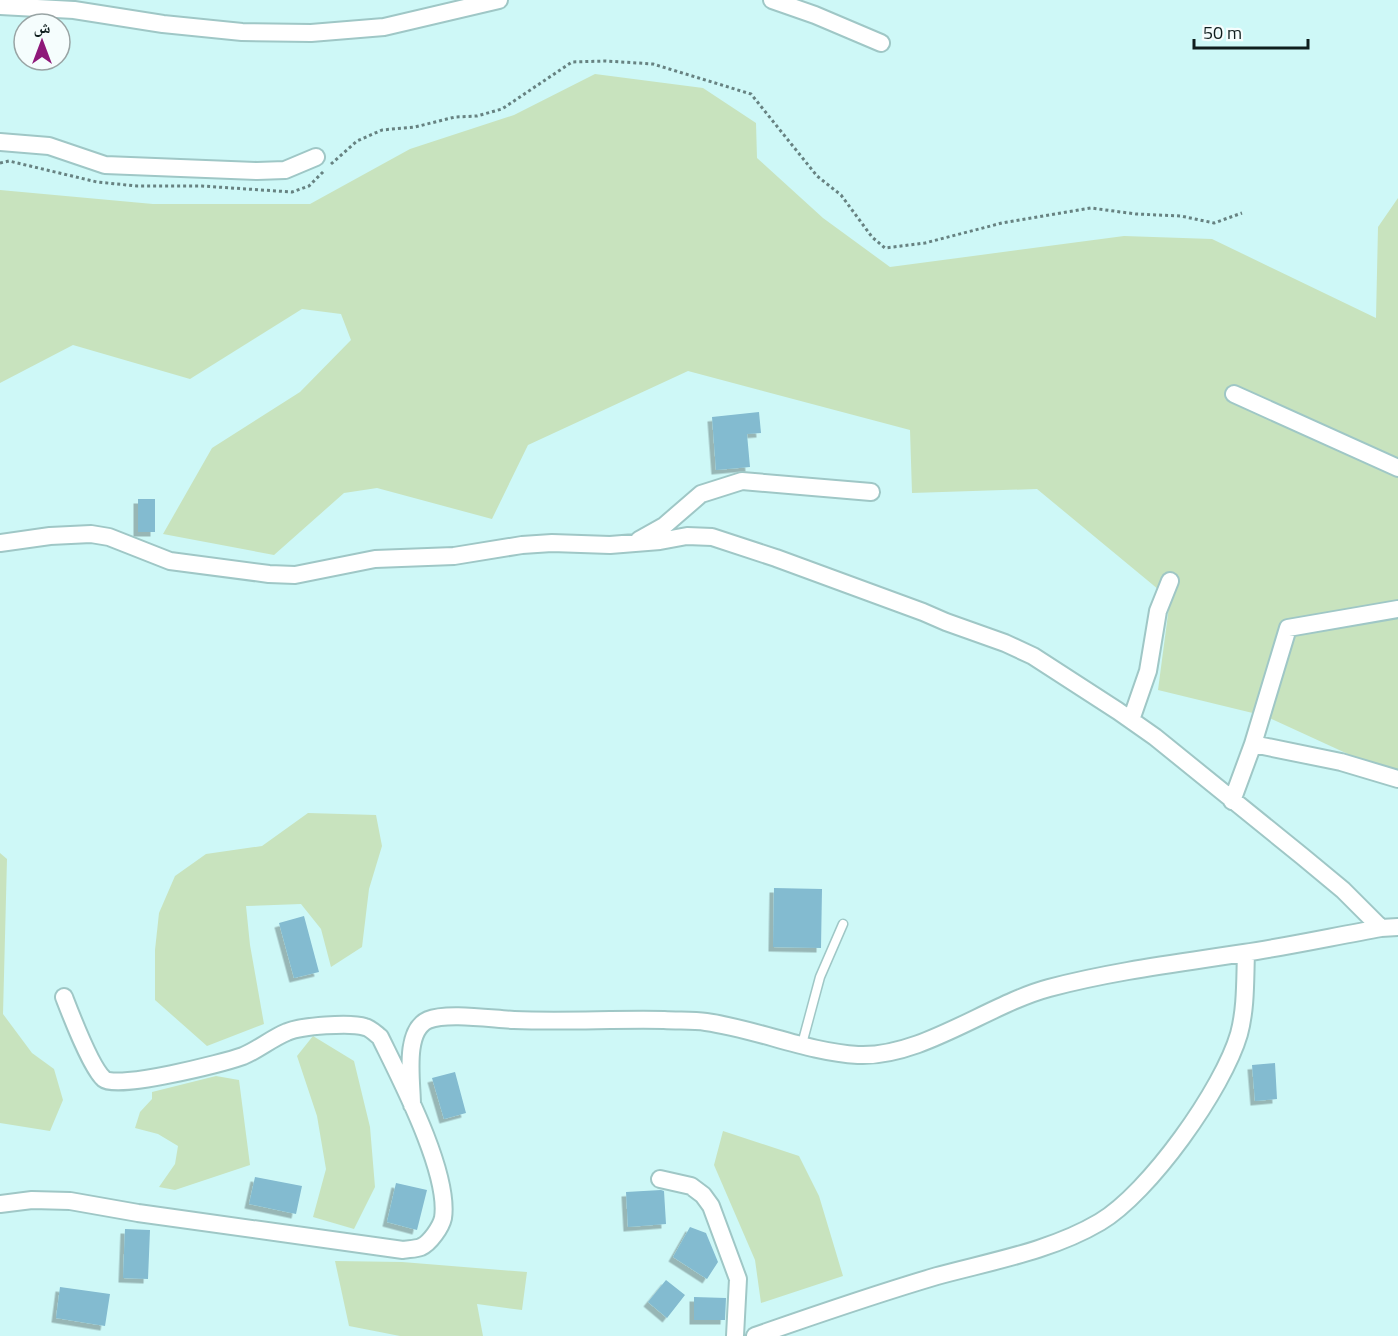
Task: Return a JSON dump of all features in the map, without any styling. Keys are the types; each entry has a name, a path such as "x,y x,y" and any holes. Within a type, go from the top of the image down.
{"street":[{"path":"56,0 74,10"},
{"path":"0,6 74,10 174,25 242,32 311,33 384,27 499,0"},
{"path":"772,0 815,15 881,43"},
{"path":"0,142 50,147 105,165 159,168 285,170 316,157"},
{"path":"1234,394 1398,468"},
{"path":"633,544 664,526 701,495 742,481 871,492"},
{"path":"0,543 50,536 91,534 109,537 170,561 268,574 295,575 375,559 454,556 522,545 633,544 687,536 712,537 756,550 1005,643 1033,656 1155,737 1390,927"},
{"path":"1131,720 1148,671 1158,611 1170,581"},
{"path":"1232,801 1254,744 1288,628 1398,609"},
{"path":"1254,744 1341,762 1398,779"},
{"path":"412,1105 412,1043 416,1031 426,1021 441,1017 704,1022 859,1055 890,1053 949,1031 1046,989 1116,973 1390,927"},
{"path":"756,1336 906,1285 1052,1244 1070,1238 1102,1221 1131,1198 1154,1174 1190,1125 1227,1062 1238,1036 1243,1014 1246,953"},
{"path":"0,1204 32,1200 70,1201 138,1213 403,1250 422,1246 433,1236 443,1220 443,1195 428,1143 380,1037 367,1027 321,1026 288,1031 244,1055 187,1071 124,1083 111,1083 104,1079 98,1071 64,997"},
{"path":"660,1179 691,1186 703,1195 711,1206 738,1279 735,1336"}],"lane":[{"path":"802,1044 820,977 843,924"}],"path":[{"path":"0,163 9,161 98,182 137,186 202,186 292,192 309,186 357,141 382,130 415,127 502,109 572,62 606,61 653,64 751,94 817,176 841,195 872,237 885,248 926,243 1002,223 1091,208 1136,214 1181,216 1214,223 1242,213"}],"green space":[{"path":"595,74 703,88 756,123 757,158 823,218 890,267 1124,236 1212,239 1376,318 1378,227 1398,198 1398,777 1265,716 1158,690 1170,599 1037,489 912,493 910,430 688,371 528,445 492,519 377,488 344,493 274,555 163,534 212,448 300,392 351,340 341,314 302,309 190,379 73,345 0,383 0,190 153,204 310,204 410,149 514,115"},
{"path":"308,813 376,815 382,846 369,889 362,947 331,967 321,929 301,904 246,906 250,945 264,1024 207,1046 155,1000 155,950 159,913 175,876 206,854 262,846"},
{"path":"0,853 7,859 3,1014 32,1053 54,1069 63,1100 50,1131 0,1123"},
{"path":"313,1036 354,1061 370,1127 375,1187 354,1229 313,1217 326,1169 317,1116 297,1056"},
{"path":"216,1076 239,1080 250,1165 175,1190 159,1187 175,1164 178,1146 158,1134 135,1128 140,1112 152,1099 152,1092"},
{"path":"723,1131 799,1156 819,1196 843,1276 761,1303 755,1260 714,1165"},
{"path":"335,1261 402,1262 527,1272 522,1310 477,1304 483,1336 400,1336 349,1326"}],"building":[{"path":"759,412 761,433 747,434 750,467 716,470 712,417"},
{"path":"138,499 155,499 155,532 138,532"},
{"path":"774,888 822,889 821,948 773,947"},
{"path":"304,916 319,972 294,978 279,923"},
{"path":"1275,1063 1277,1099 1255,1101 1252,1065"},
{"path":"455,1072 466,1113 444,1119 432,1078"},
{"path":"255,1177 302,1186 296,1214 249,1204"},
{"path":"396,1183 427,1190 417,1230 387,1222"},
{"path":"664,1191 666,1224 628,1227 626,1192"},
{"path":"690,1227 706,1233 718,1262 707,1279 673,1257"},
{"path":"125,1229 150,1230 148,1279 123,1278"},
{"path":"666,1280 685,1295 667,1318 648,1302"},
{"path":"60,1287 110,1294 105,1326 56,1318"},
{"path":"694,1297 726,1298 725,1320 694,1320"}]}
